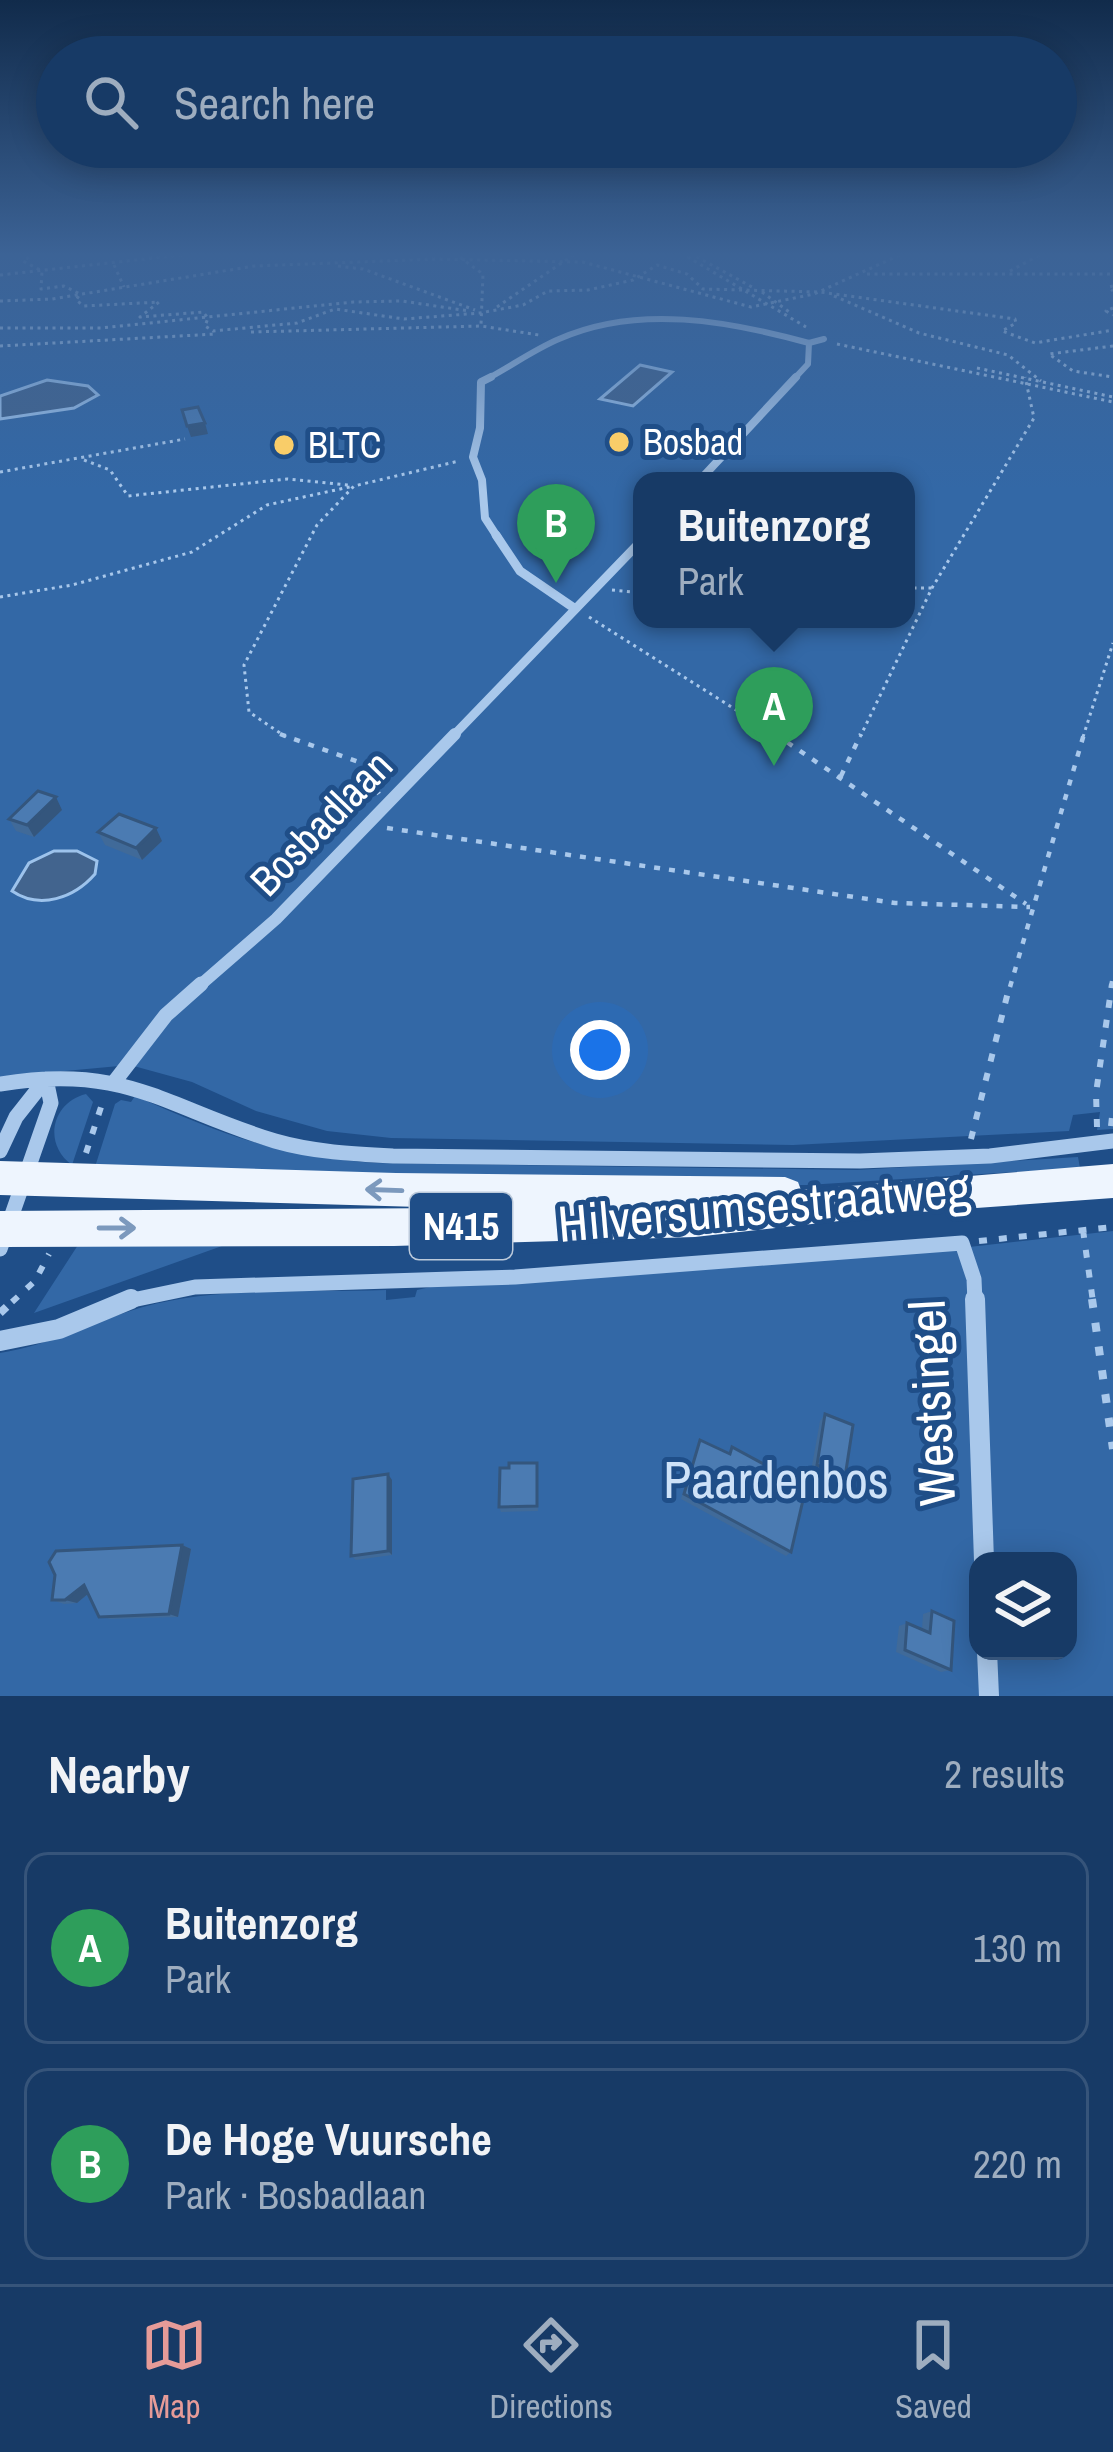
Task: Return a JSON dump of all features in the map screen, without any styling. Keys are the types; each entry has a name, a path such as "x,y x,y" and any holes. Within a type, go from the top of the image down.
{"main road":[{"name":"Hilversumsestraatweg","path":"14,1179 396,1190 921,1195"},
{"name":"Hilversumsestraatweg","path":"3,1235 695,1219 1113,1181"}],"street":[{"path":"574,608 520,571 485,518 482,480 473,457 480,428 481,382 561,338 590,332"},
{"path":"759,332 809,343 824,339"},
{"path":"707,472 808,364 809,343"},
{"name":"Bosbadlaan","path":"115,1081 166,1016 276,919 633,549"},
{"name":"Hilversumsestraatweg","path":"0,1084 82,1077 115,1081 146,1089 249,1135 325,1151 706,1159 977,1156 1110,1138"},
{"path":"0,1151 16,1117 46,1079"},
{"path":"3,1235 14,1179 51,1103 46,1079"},
{"name":"Hilversumsestraatweg","path":"0,1341 59,1329 130,1299 195,1287 515,1277 962,1244"},
{"name":"Westsingel","path":"962,1244 974,1279 984,1552"},
{"path":"987,1660 989,1696"}],"path":[{"path":"0,346 237,332"},
{"path":"522,332 561,338"},
{"path":"814,332 824,339 1040,380 1113,399"},
{"path":"816,332 824,339"},
{"path":"922,332 1000,348 1047,386"},
{"path":"1005,332 1035,343 1100,332"},
{"path":"1113,346 1049,354 1073,371 1113,376"},
{"path":"1026,379 1113,399"},
{"path":"915,623 1034,418 1026,379"},
{"path":"0,472 184,439"},
{"path":"0,597 72,585 192,552 267,505 473,457"},
{"path":"84,460 110,470 128,496 287,479 354,486"},
{"path":"354,486 317,525 244,665 249,712 274,734 307,749 359,762 385,804"},
{"path":"594,588 633,592"},
{"path":"915,588 932,588"},
{"path":"574,608 841,776 1030,907"},
{"path":"841,776 913,628"},
{"path":"977,1156 970,1134 1030,907 1113,643"},
{"path":"366,825 895,903 1030,907"},
{"path":"1110,1138 1097,1127 1096,1093 1113,976"},
{"path":"1110,1138 1113,1108"},
{"name":"Hilversumsestraatweg","path":"962,1244 1113,1227"},
{"path":"1083,1230 1113,1449"}],"green space":[{"path":"0,332 1113,332 1113,1129 1097,1130 1100,1112 1073,1115 1069,1131 793,1145 391,1138 327,1131 130,1065 0,1077"},
{"path":"86,1094 93,1102 72,1165 57,1146 55,1125 65,1106"},
{"path":"135,1096 252,1141 309,1155 375,1163 857,1170 1078,1157 1080,1168 807,1185 601,1186 94,1170 115,1104 131,1102"},
{"name":"Paardenbos","path":"1113,1231 1113,1696 0,1696 0,1353 172,1300 263,1292 386,1290 386,1300 415,1297 417,1290 497,1272 942,1250"},
{"path":"78,1245 222,1246 34,1313"}],"shaded area":[{"path":"640,365 672,372 633,406 600,399"},
{"path":"47,380 88,386 98,395 74,408 0,419 0,396"},
{"path":"54,851 77,851 97,861 95,874 56,899 34,900 12,891 29,863"}],"building":[{"path":"198,407 205,423 187,426 182,410"},
{"path":"38,791 56,797 27,825 9,819"},
{"path":"119,814 156,828 136,848 98,832"},
{"path":"825,1414 853,1425 845,1477 817,1465"},
{"path":"700,1440 730,1454 732,1447 806,1487 791,1552 684,1494"},
{"path":"509,1463 537,1463 537,1506 499,1507 500,1468 509,1468"},
{"path":"388,1474 388,1551 351,1556 353,1479"},
{"path":"182,1545 169,1614 99,1617 84,1585 65,1600 52,1600 55,1575 49,1562 56,1551"},
{"path":"932,1611 954,1621 951,1670 905,1650 907,1623 930,1633"}],"place":[{"name":"Bosbad","path":"619,442"},
{"name":"BLTC","path":"284,445"},
{"name":"De Hoge Vuursche","path":"556,583"},
{"name":"Buitenzorg","path":"774,766"}]}
